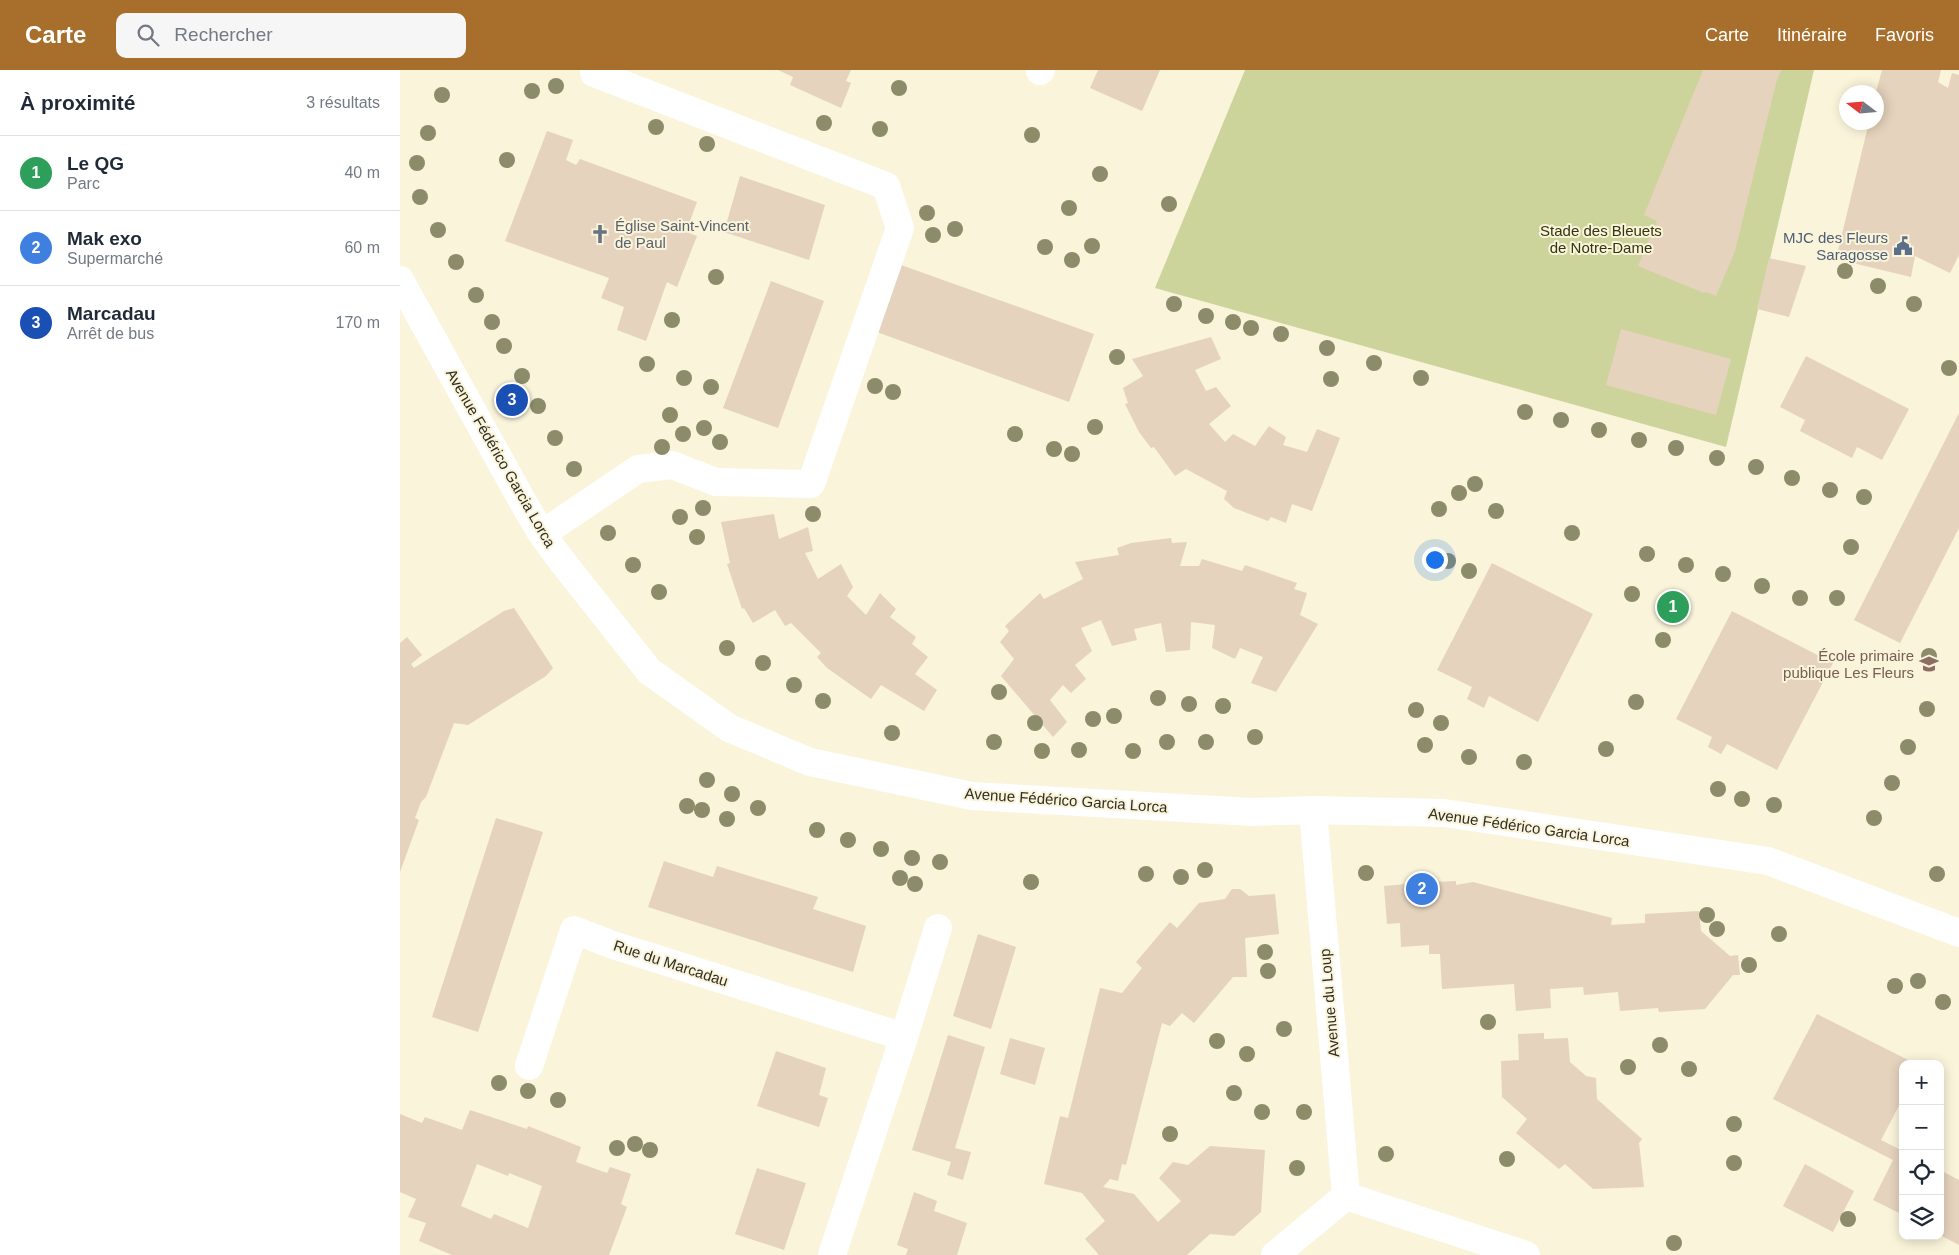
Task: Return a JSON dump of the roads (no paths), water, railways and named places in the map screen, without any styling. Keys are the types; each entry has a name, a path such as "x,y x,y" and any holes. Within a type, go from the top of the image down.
{"street":[{"path":"542,534 638,469 672,465 716,482 811,484 900,228 886,186 594,73"},
{"name":"Avenue Fédérico Garcia Lorca","path":"400,280 542,534 649,671 729,728 810,762 972,796 1252,812 1313,810 1444,813 1768,861 1959,933"},
{"name":"Avenue du Loup","path":"1313,810 1346,1196"},
{"path":"832,1255 938,928"},
{"name":"Rue du Marcadau","path":"530,1066 574,930 613,945 904,1037"},
{"path":"1275,1255 1346,1196 1526,1255"}],"place":[{"name":"Église Saint-Vincent de Paul","path":"600,234"},
{"name":"MJC des Fleurs Saragosse","path":"1903,246"},
{"name":"Marcadau","path":"512,400"},
{"name":"Le QG","path":"1673,607"},
{"name":"École primaire publique Les Fleurs","path":"1929,664"},
{"name":"Mak exo","path":"1422,889"}],"park label":[{"name":"Stade des Bleuets de Notre-Dame","path":"1601,238"}]}
